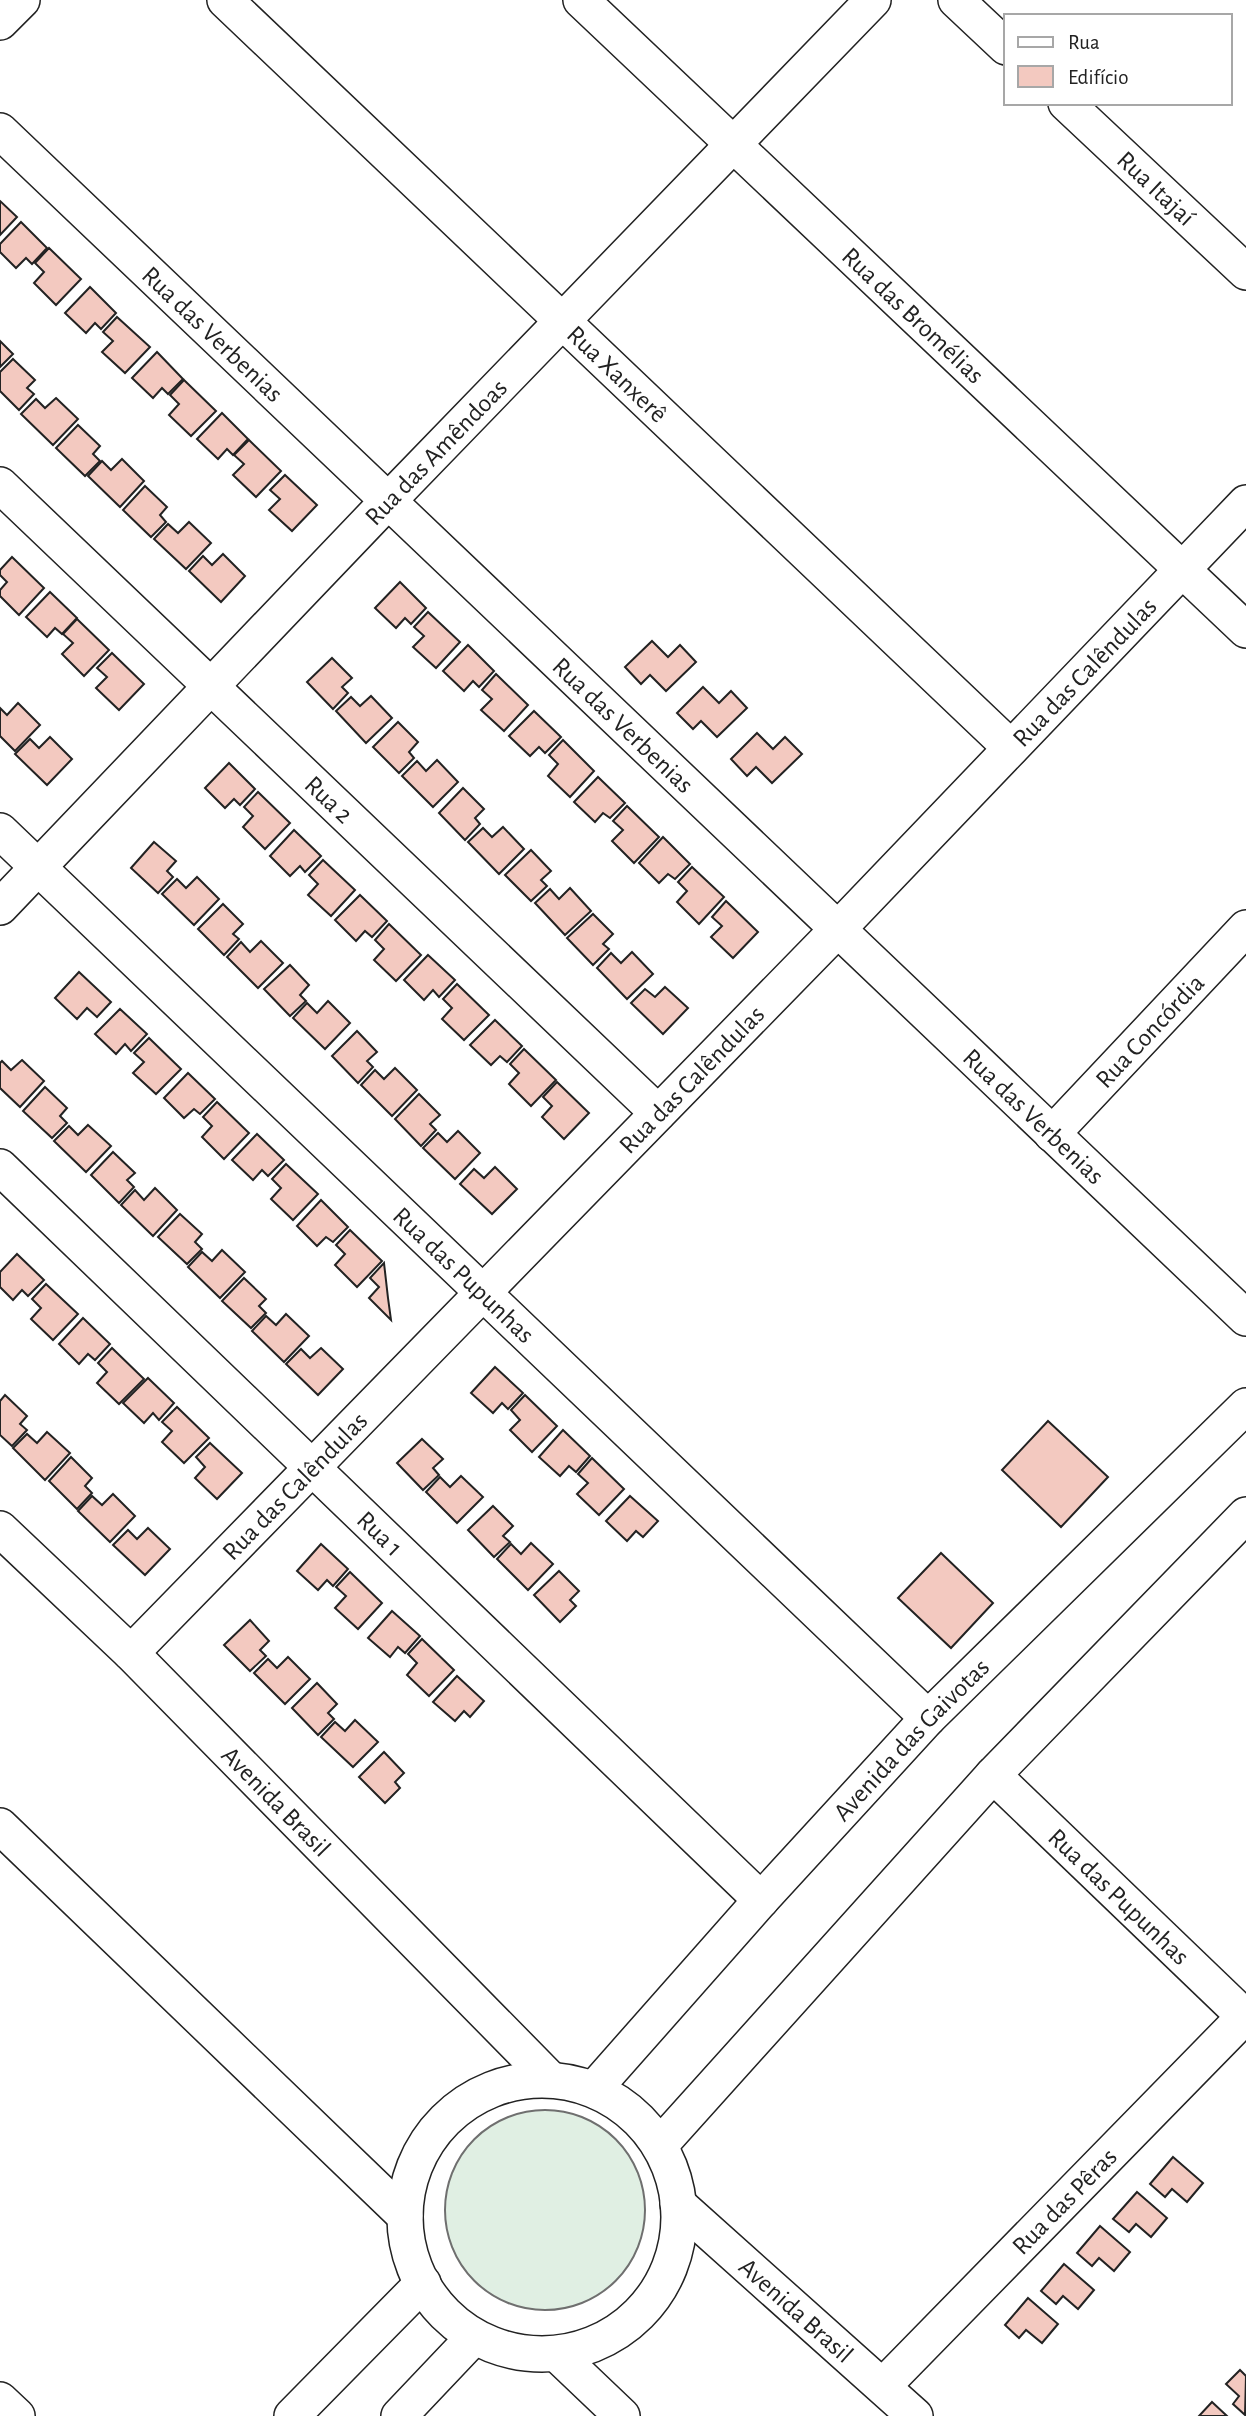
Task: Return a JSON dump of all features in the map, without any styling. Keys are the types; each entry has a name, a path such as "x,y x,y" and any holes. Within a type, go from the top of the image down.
{"street":[{"path":"0,22 22,0"},
{"name":"Rua Xanxerê","path":"225,0 1011,748"},
{"name":"Rua das Bromélias","path":"582,0 1246,630"},
{"name":"Rua das Amêndoas","path":"0,906 873,0"},
{"path":"956,0 1004,45"},
{"name":"Rua Itajaí","path":"1068,105 1246,272"},
{"name":"Rua das Verbenias","path":"0,131 1246,1318"},
{"name":"Rua 2","path":"0,485 657,1113"},
{"name":"Rua das Calêndulas","path":"131,1653 838,929 1246,503"},
{"name":"Rua das Pupunhas","path":"0,831 928,1718"},
{"name":"Rua Concórdia","path":"1052,1134 1246,928"},
{"name":"Rua 1","path":"0,1167 761,1900"},
{"name":"Avenida das Gaivotas","path":"594,2089 761,1900 928,1718 1246,1406"},
{"path":"660,2145 993,1775 1246,1515"},
{"name":"Avenida Brasil","path":"0,1528 131,1653 550,2079"},
{"name":"Rua das Pupunhas","path":"993,1775 1245,2017"},
{"path":"0,1826 405,2216"},
{"name":"Rua das Pêras","path":"883,2386 1245,2017"},
{"path":"550,2079 594,2089 632,2112 660,2145 677,2186 679,2231 667,2276 640,2314 602,2342 558,2355 511,2352 473,2338 434,2303 412,2262 405,2216 413,2172 434,2133 466,2102 506,2084 550,2079"},
{"name":"Avenida Brasil","path":"678,2204 915,2416"},
{"path":"292,2416 424,2283"},
{"path":"399,2416 473,2338"},
{"path":"558,2355 622,2416"},
{"path":"0,2400 17,2416"}],"green space":[{"path":"545,2110 583,2118 616,2139 637,2172 645,2210 637,2248 616,2281 583,2302 545,2310 507,2302 474,2281 453,2248 445,2210 453,2172 474,2139 507,2118"}],"building":[{"path":"0,201 17,217 0,235"},
{"path":"21,222 47,248 32,264 26,258 16,268 0,252 0,244"},
{"path":"49,248 81,279 56,305 34,283 44,272 35,263"},
{"path":"90,287 116,313 101,329 95,323 86,333 65,313"},
{"path":"117,317 150,347 125,373 102,352 113,341 103,332"},
{"path":"0,341 13,354 0,367"},
{"path":"157,352 183,379 168,394 162,388 153,398 132,378"},
{"path":"13,359 35,380 27,388 34,394 19,410 0,391 0,372"},
{"path":"184,380 216,411 191,436 169,415 179,404 170,395"},
{"path":"56,398 78,419 53,445 21,414 36,399 45,408"},
{"path":"222,413 248,439 233,455 227,449 218,459 197,439"},
{"path":"78,425 100,446 93,454 100,461 85,476 56,448"},
{"path":"249,440 281,471 256,497 233,475 244,464 234,455"},
{"path":"122,459 144,481 120,507 88,476 102,461 111,470"},
{"path":"285,475 317,505 292,531 269,510 280,499 270,490"},
{"path":"145,486 167,507 160,515 166,522 151,537 123,510"},
{"path":"189,522 211,543 186,569 154,539 168,524 178,533"},
{"path":"223,554 245,576 221,602 189,571 203,556 212,565"},
{"path":"12,557 44,588 19,615 0,596 0,590 7,582 0,575 0,570"},
{"path":"400,582 426,608 411,624 405,618 396,628 375,608"},
{"path":"50,592 77,618 62,634 55,628 47,637 26,617"},
{"path":"428,612 460,642 436,668 413,647 424,636 414,627"},
{"path":"77,619 109,650 84,676 62,654 73,643 63,634"},
{"path":"652,641 668,657 680,645 696,662 666,691 650,675 641,684 625,667"},
{"path":"468,645 494,671 479,687 473,681 464,691 443,671"},
{"path":"112,653 144,684 119,710 96,688 107,677 97,668"},
{"path":"332,658 352,678 342,687 348,693 333,709 307,682"},
{"path":"496,674 528,705 504,731 481,710 492,699 482,690"},
{"path":"703,687 719,703 731,691 747,708 717,737 701,721 693,729 677,713"},
{"path":"371,696 392,718 366,743 336,711 351,697 360,706"},
{"path":"18,703 40,725 15,751 0,736 0,708 7,715"},
{"path":"534,711 561,737 545,753 539,747 530,756 509,736"},
{"path":"398,722 418,742 409,752 414,758 399,773 373,747"},
{"path":"757,733 773,749 785,737 802,754 772,783 756,767 747,776 731,759"},
{"path":"50,737 72,759 47,785 15,754 30,739 39,748"},
{"path":"563,740 594,771 570,797 548,776 558,764 549,755"},
{"path":"437,760 458,782 433,807 402,776 417,761 426,771"},
{"path":"229,763 255,789 240,805 234,799 225,808 205,788"},
{"path":"598,777 625,803 610,818 603,813 595,822 574,802"},
{"path":"463,788 484,809 475,818 480,824 465,840 439,813"},
{"path":"258,792 290,823 265,849 243,827 253,816 244,807"},
{"path":"627,806 659,837 634,863 612,841 623,830 613,821"},
{"path":"503,827 524,849 499,874 468,842 483,828 492,837"},
{"path":"294,830 321,856 305,872 300,866 290,876 270,856"},
{"path":"663,837 690,864 675,879 668,874 659,883 639,863"},
{"path":"154,842 176,861 167,871 173,877 158,893 131,868"},
{"path":"531,850 551,871 541,880 547,886 531,901 505,875"},
{"path":"323,860 355,890 331,916 308,895 318,884 309,875"},
{"path":"692,867 724,897 699,924 677,902 687,891 678,882"},
{"path":"197,877 219,899 194,925 162,894 177,879 186,888"},
{"path":"570,888 591,911 565,935 535,903 550,889 559,899"},
{"path":"360,895 387,921 372,937 365,931 356,941 335,920"},
{"path":"726,901 758,932 733,958 711,937 722,926 712,917"},
{"path":"223,904 243,924 233,934 239,939 224,955 198,929"},
{"path":"593,914 613,934 603,944 609,949 593,965 567,938"},
{"path":"389,924 421,955 396,981 374,960 384,949 375,940"},
{"path":"261,941 283,963 258,988 227,957 241,942 250,952"},
{"path":"632,952 653,974 627,999 597,968 611,953 621,963"},
{"path":"428,955 455,980 439,997 433,990 424,1000 404,980"},
{"path":"290,965 309,985 300,995 306,1001 290,1016 264,989"},
{"path":"79,972 111,1002 97,1017 87,1008 77,1019 55,998"},
{"path":"457,984 489,1015 464,1040 442,1019 452,1008 443,999"},
{"path":"665,987 688,1008 663,1034 631,1003 645,989 655,997"},
{"path":"328,1001 350,1023 325,1049 293,1018 307,1003 317,1013"},
{"path":"120,1009 147,1034 131,1051 125,1044 116,1054 95,1034"},
{"path":"495,1020 522,1046 507,1062 500,1056 491,1065 470,1045"},
{"path":"357,1031 377,1052 367,1061 373,1067 358,1083 332,1056"},
{"path":"149,1038 181,1069 156,1094 133,1073 144,1062 134,1053"},
{"path":"524,1049 556,1080 531,1106 509,1084 519,1073 510,1064"},
{"path":"22,1060 44,1081 20,1107 0,1088 0,1063 2,1061 11,1070"},
{"path":"395,1068 417,1090 392,1116 361,1085 375,1070 384,1079"},
{"path":"188,1073 215,1099 200,1114 194,1109 184,1118 164,1098"},
{"path":"557,1082 589,1113 564,1139 542,1117 552,1106 543,1097"},
{"path":"45,1087 67,1108 60,1116 67,1123 52,1138 23,1111"},
{"path":"419,1094 440,1115 430,1124 436,1130 421,1146 395,1119"},
{"path":"217,1102 249,1133 224,1159 202,1137 212,1126 203,1117"},
{"path":"88,1125 111,1146 86,1172 54,1141 69,1126 78,1135"},
{"path":"458,1131 480,1153 455,1179 423,1148 438,1133 447,1142"},
{"path":"257,1134 284,1160 268,1176 262,1170 253,1180 232,1160"},
{"path":"113,1152 135,1173 127,1180 134,1187 119,1203 91,1175"},
{"path":"286,1164 318,1194 293,1220 271,1199 281,1188 272,1179"},
{"path":"495,1167 517,1189 492,1214 460,1184 474,1169 484,1178"},
{"path":"155,1188 177,1210 153,1236 121,1205 135,1190 144,1200"},
{"path":"321,1200 348,1227 333,1242 326,1237 317,1246 297,1226"},
{"path":"180,1214 202,1234 195,1242 202,1249 187,1264 158,1237"},
{"path":"350,1230 382,1261 357,1287 335,1265 345,1254 336,1245"},
{"path":"222,1250 245,1272 220,1298 188,1267 202,1252 212,1261"},
{"path":"17,1254 44,1280 28,1296 22,1290 13,1300 0,1287 0,1272"},
{"path":"384,1263 391,1320 369,1298 379,1287 370,1278"},
{"path":"244,1278 266,1299 259,1306 266,1313 251,1328 222,1301"},
{"path":"46,1284 78,1314 53,1340 31,1319 41,1308 32,1299"},
{"path":"286,1314 309,1336 284,1362 252,1331 266,1316 276,1325"},
{"path":"83,1318 110,1344 95,1360 88,1354 79,1364 59,1344"},
{"path":"112,1348 144,1379 119,1404 97,1383 107,1372 98,1363"},
{"path":"321,1348 343,1369 318,1395 286,1364 301,1349 310,1358"},
{"path":"495,1367 523,1393 508,1409 502,1403 493,1413 471,1393"},
{"path":"148,1378 174,1403 159,1420 153,1413 144,1423 123,1403"},
{"path":"5,1395 27,1416 20,1424 27,1430 12,1446 0,1435 0,1401"},
{"path":"525,1395 557,1426 532,1452 510,1430 520,1420 511,1410"},
{"path":"177,1407 209,1438 184,1463 162,1442 172,1431 162,1422"},
{"path":"1048,1421 1108,1477 1061,1527 1002,1470"},
{"path":"563,1430 590,1456 576,1472 569,1466 560,1476 539,1457"},
{"path":"47,1432 70,1453 45,1480 13,1448 27,1434 37,1443"},
{"path":"422,1439 443,1459 433,1468 439,1475 423,1490 397,1463"},
{"path":"210,1443 242,1473 217,1499 195,1478 205,1467 196,1457"},
{"path":"71,1457 92,1478 85,1486 92,1493 77,1509 49,1481"},
{"path":"592,1458 624,1489 599,1515 577,1494 588,1483 578,1474"},
{"path":"461,1476 483,1497 457,1523 426,1492 440,1477 450,1487"},
{"path":"113,1494 135,1516 110,1542 78,1511 92,1496 102,1505"},
{"path":"630,1496 658,1521 643,1537 636,1531 627,1541 606,1521"},
{"path":"493,1506 513,1526 503,1536 510,1542 494,1557 468,1530"},
{"path":"148,1528 170,1549 145,1575 113,1545 128,1530 137,1539"},
{"path":"531,1543 553,1564 528,1590 497,1559 511,1544 521,1554"},
{"path":"321,1544 348,1569 333,1586 327,1580 318,1590 297,1571"},
{"path":"941,1553 993,1603 951,1648 898,1598"},
{"path":"559,1571 579,1591 570,1600 576,1606 560,1622 534,1595"},
{"path":"350,1572 382,1603 358,1629 335,1608 346,1596 336,1587"},
{"path":"392,1611 420,1636 405,1653 398,1647 390,1657 368,1638"},
{"path":"250,1620 269,1641 260,1650 266,1656 250,1671 224,1645"},
{"path":"422,1639 454,1670 429,1696 407,1675 417,1663 408,1654"},
{"path":"288,1657 310,1679 285,1704 254,1673 268,1659 277,1668"},
{"path":"457,1676 484,1701 470,1717 464,1711 455,1721 433,1702"},
{"path":"317,1683 337,1704 328,1713 334,1719 318,1735 292,1708"},
{"path":"355,1720 378,1742 353,1767 321,1737 335,1722 345,1731"},
{"path":"384,1752 404,1773 395,1782 400,1788 385,1803 359,1777"},
{"path":"1173,2157 1203,2183 1187,2202 1172,2189 1165,2197 1150,2184"},
{"path":"1137,2192 1167,2218 1151,2237 1136,2224 1129,2232 1113,2219"},
{"path":"1100,2226 1130,2252 1114,2271 1099,2258 1092,2266 1077,2253"},
{"path":"1064,2264 1094,2290 1078,2309 1063,2296 1056,2304 1041,2291"},
{"path":"1028,2298 1058,2324 1042,2343 1026,2330 1019,2338 1005,2325"},
{"path":"1240,2370 1246,2376 1245,2415 1233,2404 1239,2396 1226,2384"},
{"path":"1212,2402 1227,2416 1199,2416"}]}
